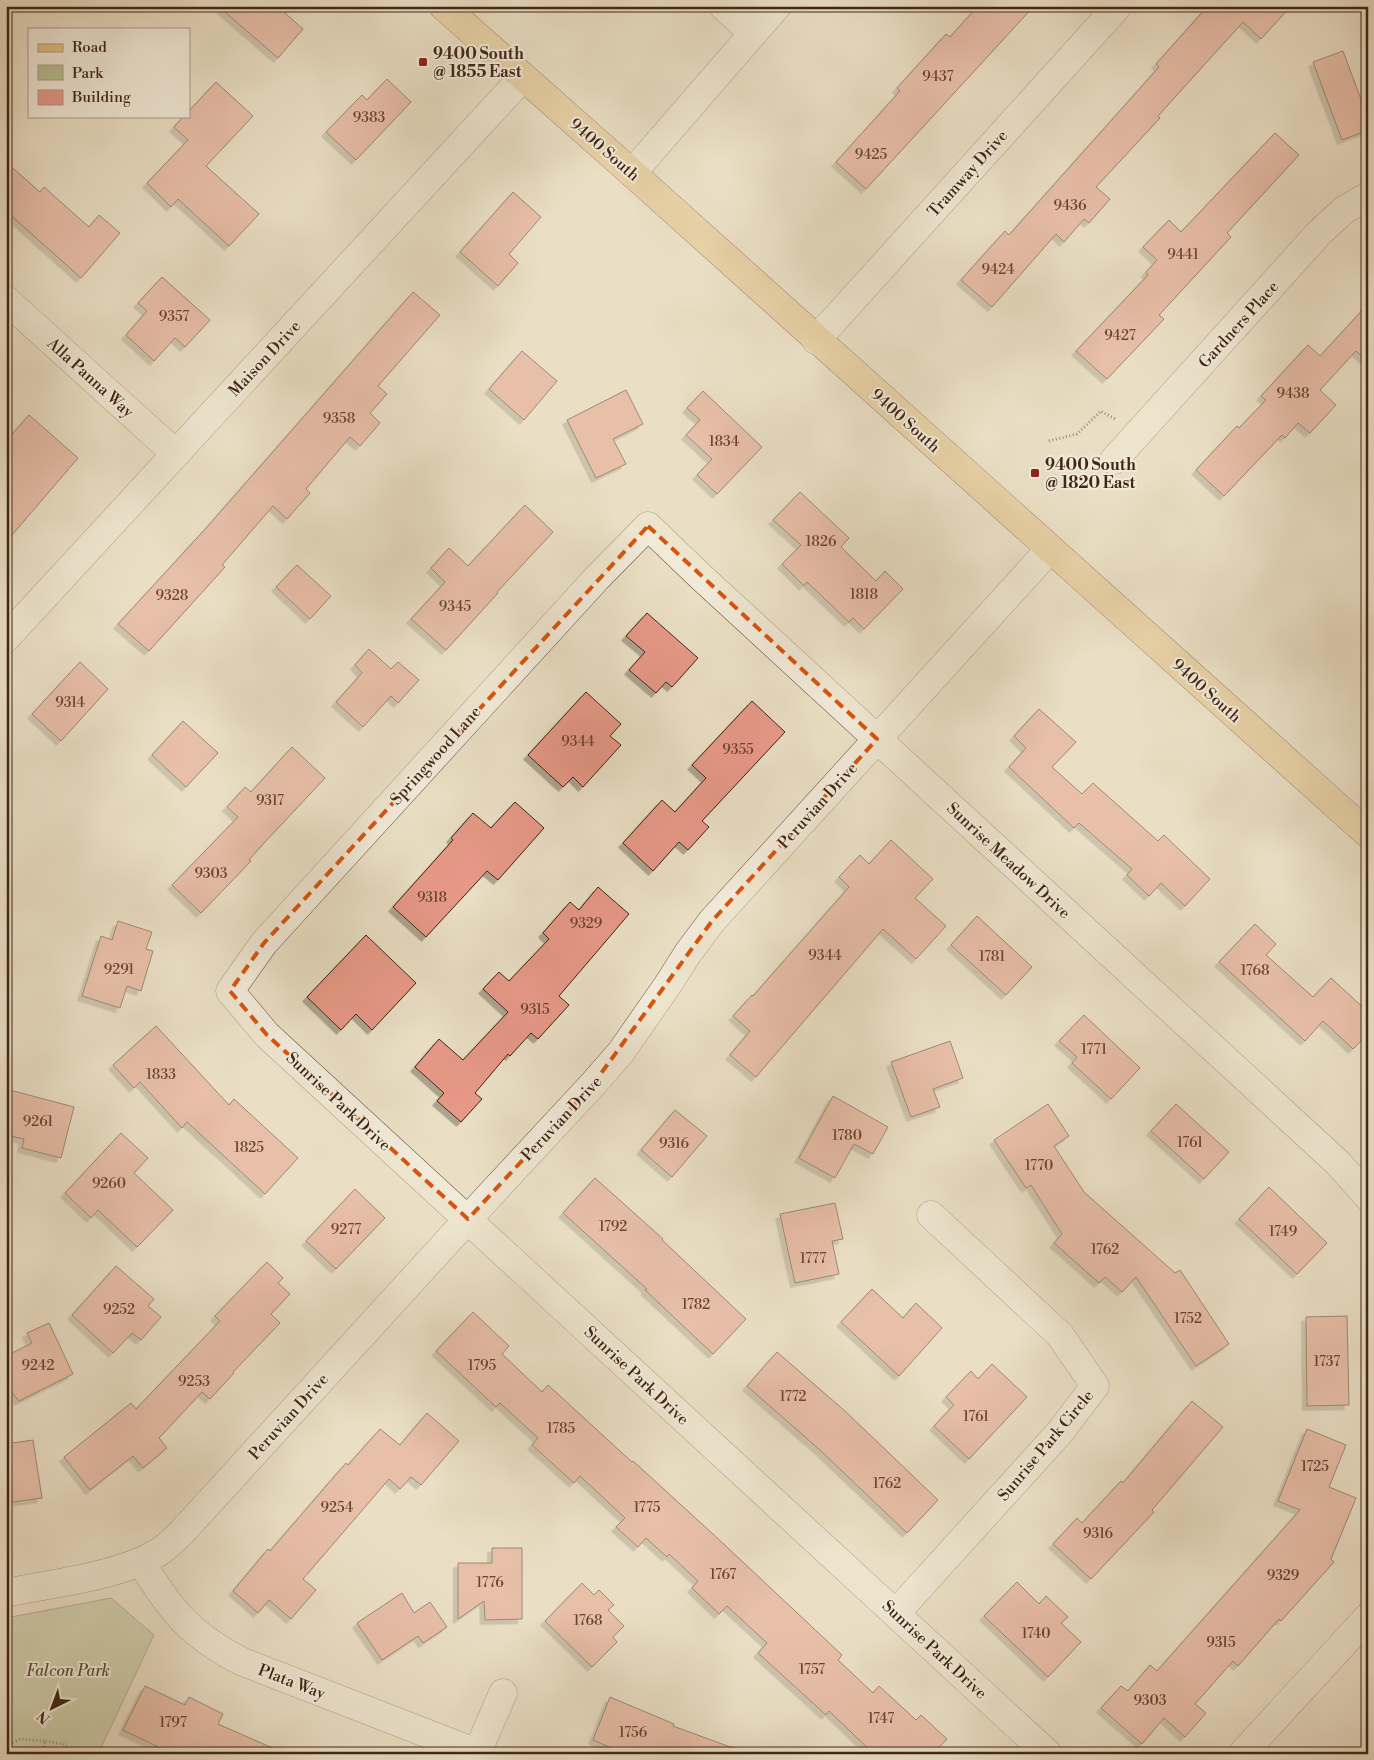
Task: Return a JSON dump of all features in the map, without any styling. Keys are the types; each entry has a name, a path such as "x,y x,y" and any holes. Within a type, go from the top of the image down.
{"main road":[{"name":"9400 South","path":"443,6 632,173 1368,834"}],"street":[{"path":"723,6 753,34"},
{"path":"632,173 777,6"},
{"name":"Tramway Drive","path":"816,340 1118,6"},
{"name":"Maison Drive","path":"6,638 523,77"},
{"name":"Gardners Place","path":"1114,460 1320,232 1344,210 1368,196"},
{"name":"Alla Panna Way","path":"6,300 176,454"},
{"name":"Sunrise Meadow Drive","path":"648,526 699,576 1338,1163 1368,1197"},
{"name":"Springwood Lane","path":"230,991 271,936 597,578 648,526"},
{"name":"Peruvian Drive","path":"6,1592 101,1574 141,1562 160,1552 182,1532 594,1083 620,1052 712,921 1050,549"},
{"name":"Sunrise Park Drive","path":"230,991 267,1035 1048,1754"},
{"name":"Sunrise Park Circle","path":"896,1613 1060,1432 1095,1386 1060,1335 931,1216"},
{"name":"Plata Way","path":"141,1562 172,1610 195,1632 218,1649 243,1662 479,1753 503,1692"},
{"path":"1242,1754 1368,1616"}],"path":[{"path":"1049,441 1077,434 1101,410 1115,420"},
{"path":"6,1745 21,1739 45,1741 63,1744 76,1754"},
{"path":"43,1754 45,1741"}],"highlighted area":[{"path":"648,526 877,739 712,921 594,1083 468,1219 267,1035 230,991 264,943"}],"green space":[{"name":"Falcon Park","path":"111,1598 154,1635 99,1752 101,1754 6,1754 6,1618"}],"building":[{"path":"218,6 277,6 303,29 278,58"},
{"path":"978,6 1034,6 866,189 836,162 900,91 897,88 946,34 950,37"},
{"path":"1208,6 1291,6 1261,39 1243,22 1158,116 1160,118 1096,187 1110,199 1089,223 1084,219 1064,242 1056,234 992,307 961,280 1005,231 1009,235 1159,67 1156,64"},
{"path":"1343,51 1368,118 1368,130 1342,140 1313,62"},
{"path":"387,79 411,102 356,160 326,132 362,95 367,100"},
{"path":"216,82 253,116 206,166 259,214 229,246 178,199 171,207 147,183 188,140 174,127 182,118 190,118 190,110"},
{"path":"1275,133 1299,155 1227,233 1231,237 1159,315 1164,319 1107,379 1076,351 1148,275 1146,272 1157,260 1143,247 1169,220 1181,232"},
{"path":"6,162 40,192 44,187 89,227 99,215 120,233 81,278 6,211"},
{"path":"513,192 541,217 509,254 518,263 498,286 460,252"},
{"path":"162,277 210,320 185,347 175,338 154,361 126,335 147,311 138,303"},
{"path":"413,292 440,315 378,386 387,394 370,413 380,423 360,446 350,437 306,489 310,493 287,519 273,506 222,565 225,567 149,651 118,624 208,526"},
{"path":"1368,304 1368,362 1356,351 1320,390 1336,405 1310,433 1298,423 1285,438 1282,435 1224,496 1196,470 1237,426 1239,428 1266,400 1261,396 1308,345 1320,356"},
{"path":"522,351 557,381 524,420 489,389"},
{"path":"626,390 643,424 613,439 626,464 596,478 567,420"},
{"path":"703,391 762,447 717,494 697,475 712,459 686,435 700,420 687,408"},
{"path":"29,415 78,458 6,542 6,441"},
{"path":"800,492 849,538 841,547 876,581 885,571 903,589 864,629 853,618 849,622 807,582 804,586 782,564 801,545 773,520"},
{"path":"525,505 553,532 446,650 411,619 445,582 431,568 449,548 468,566"},
{"path":"297,565 331,596 310,619 276,587"},
{"path":"647,613 698,658 672,687 666,682 656,693 629,670 645,652 626,636"},
{"path":"369,649 391,669 398,662 419,680 398,703 391,696 363,727 336,702 362,673 355,665"},
{"path":"80,662 108,689 61,741 32,714"},
{"path":"586,692 621,724 610,736 621,745 583,787 573,777 563,787 528,755"},
{"path":"752,701 785,732 702,821 709,827 688,850 679,842 653,871 623,843 662,800 675,812 706,778 692,765"},
{"path":"1039,709 1076,742 1052,767 1082,794 1093,783 1158,841 1164,835 1210,879 1185,906 1161,883 1149,896 1127,875 1132,869 1079,823 1074,828 1009,767 1026,748 1014,736"},
{"path":"183,721 218,753 186,787 152,755"},
{"path":"292,747 325,778 249,860 251,861 201,913 172,885 238,817 227,807 245,787 251,792"},
{"path":"515,802 544,828 498,880 487,871 426,937 393,907 453,840 451,838 473,813 491,828"},
{"path":"891,840 933,879 915,898 946,926 916,959 883,929 756,1077 730,1055 750,1031 733,1016 849,887 839,877 860,855 869,864"},
{"path":"598,887 629,914 559,996 569,1005 538,1039 531,1033 510,1056 508,1054 475,1093 482,1099 461,1122 437,1101 444,1093 415,1067 439,1039 463,1060 508,1012 483,989 499,972 509,981 549,939 543,933 570,902 579,910"},
{"path":"977,916 1032,967 1006,995 951,945"},
{"path":"118,921 152,932 146,949 153,951 141,991 127,986 120,1008 82,996 101,936 112,940"},
{"path":"1255,924 1276,944 1266,955 1313,997 1331,978 1368,1012 1368,1034 1353,1049 1323,1021 1305,1041 1219,962"},
{"path":"366,935 416,983 372,1030 356,1014 341,1030 307,997"},
{"path":"1084,1015 1140,1068 1111,1099 1072,1063 1077,1057 1059,1041"},
{"path":"156,1026 229,1105 234,1099 298,1158 265,1194 187,1122 182,1128 140,1082 134,1088 113,1065"},
{"path":"950,1041 963,1078 933,1089 940,1107 911,1117 891,1062"},
{"path":"6,1089 74,1107 61,1158 22,1148 24,1139 6,1135"},
{"path":"833,1096 888,1127 873,1154 854,1144 835,1178 799,1158"},
{"path":"1048,1104 1069,1136 1054,1146 1084,1192 1175,1273 1180,1270 1229,1344 1196,1366 1136,1277 1122,1292 1105,1277 1099,1283 1054,1243 1062,1234 1031,1185 1026,1188 994,1140"},
{"path":"1176,1104 1229,1152 1204,1179 1151,1131"},
{"path":"675,1110 707,1136 672,1177 641,1150"},
{"path":"121,1133 148,1158 134,1173 173,1210 137,1247 98,1210 91,1218 65,1193"},
{"path":"595,1178 663,1239 746,1319 713,1354 645,1290 647,1289 563,1213"},
{"path":"1269,1187 1327,1243 1297,1274 1239,1219"},
{"path":"355,1189 385,1218 336,1269 306,1241"},
{"path":"835,1203 843,1239 832,1241 839,1274 795,1283 780,1214"},
{"path":"267,1262 283,1278 278,1283 290,1294 271,1314 280,1323 210,1399 202,1392 159,1438 167,1448 143,1468 133,1456 90,1490 64,1457 131,1403 136,1409 220,1321 215,1316"},
{"path":"116,1266 154,1299 148,1306 161,1317 141,1340 132,1333 113,1353 72,1315"},
{"path":"872,1289 903,1318 916,1303 942,1328 899,1376 841,1322"},
{"path":"473,1312 509,1346 502,1354 542,1392 548,1385 713,1534 842,1655 838,1660 873,1693 879,1686 916,1720 921,1715 947,1739 933,1754 874,1754 829,1711 826,1715 758,1653 767,1643 727,1606 719,1614 692,1588 698,1581 669,1554 667,1557 646,1538 638,1547 616,1527 625,1518 580,1476 574,1483 532,1445 538,1438 500,1403 496,1407 436,1351"},
{"path":"1347,1316 1349,1405 1307,1406 1306,1317"},
{"path":"49,1323 73,1374 19,1401 6,1385 6,1356 32,1343 27,1333"},
{"path":"777,1352 845,1411 938,1500 907,1533 821,1451 747,1386"},
{"path":"992,1364 1027,1397 969,1459 934,1426 954,1405 946,1397 971,1371 978,1379"},
{"path":"1192,1401 1223,1427 1152,1510 1154,1512 1091,1579 1053,1544 1077,1518 1082,1523 1121,1481 1123,1483"},
{"path":"427,1413 459,1441 421,1485 411,1477 400,1489 389,1479 303,1579 316,1590 291,1619 269,1600 258,1613 233,1591 268,1549 270,1551 346,1463 348,1465 380,1429 400,1445"},
{"path":"1307,1429 1346,1445 1329,1487 1356,1498 1331,1559 1334,1562 1281,1621 1279,1619 1238,1666 1233,1661 1195,1704 1206,1713 1185,1737 1164,1718 1142,1744 1101,1708 1121,1686 1128,1691 1150,1665 1157,1671 1300,1510 1278,1501"},
{"path":"33,1440 42,1498 6,1503 6,1444"},
{"path":"492,1548 522,1548 522,1619 485,1620 484,1601 458,1619 458,1563 492,1563"},
{"path":"1017,1582 1039,1604 1046,1596 1068,1617 1061,1623 1081,1642 1048,1677 984,1616"},
{"path":"582,1583 594,1595 599,1590 614,1605 608,1610 624,1626 613,1637 617,1642 592,1667 545,1621"},
{"path":"402,1593 414,1613 430,1602 447,1627 423,1643 418,1636 382,1660 357,1623"},
{"path":"145,1686 185,1705 189,1697 223,1714 218,1724 286,1754 173,1754 123,1730"},
{"path":"610,1697 674,1724 673,1726 741,1751 740,1754 625,1754 593,1740"}],"place":[{"name":"9400 South @ 1855 East","path":"423,62"},
{"name":"9400 South @ 1820 East","path":"1035,473"}]}
